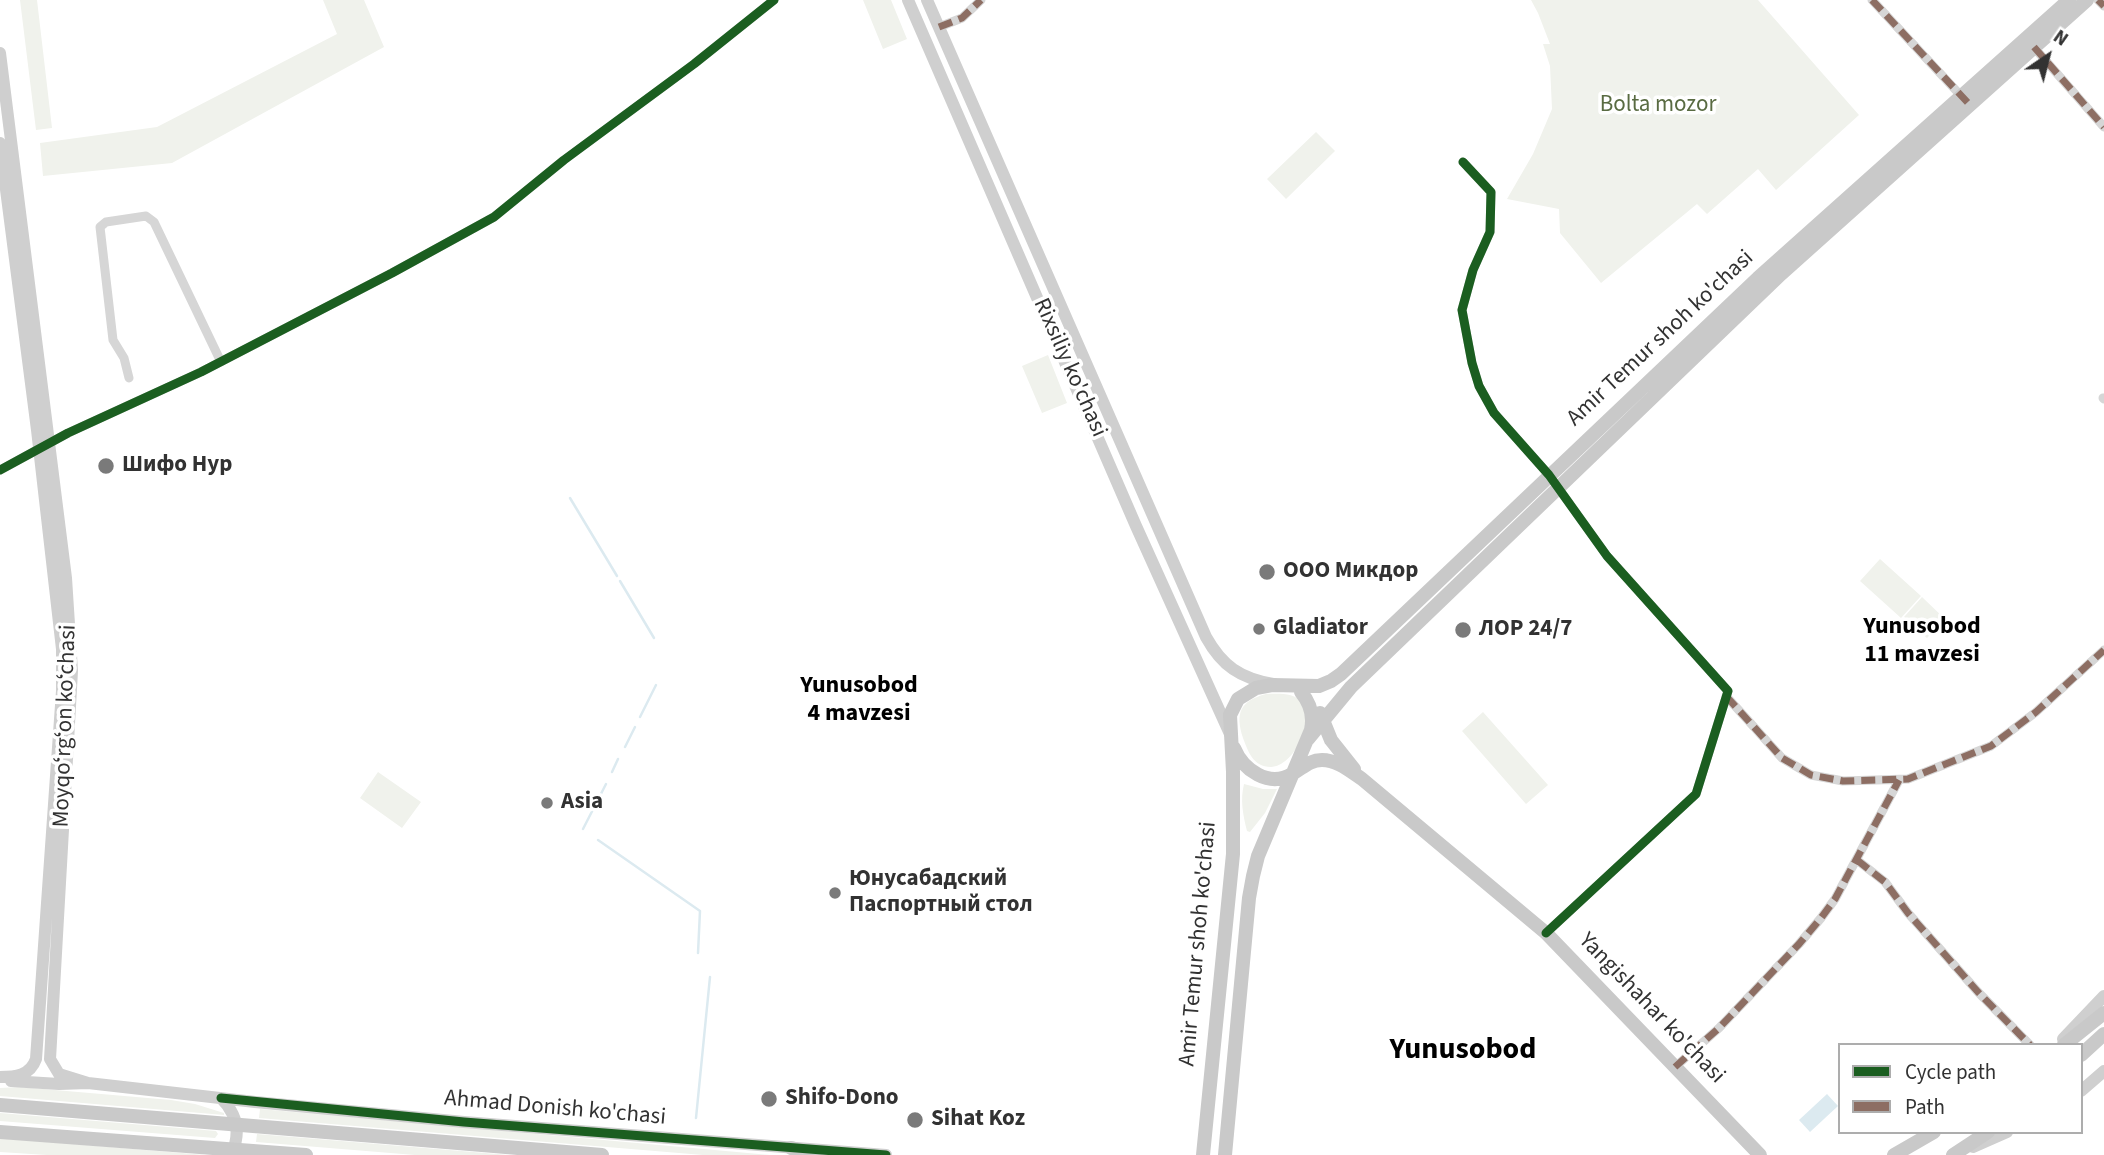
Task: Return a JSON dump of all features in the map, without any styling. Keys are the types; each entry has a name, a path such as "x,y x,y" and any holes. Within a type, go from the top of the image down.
{"main road":[{"name":"Rixsiliy ko'chasi","path":"908,0 1231,736"},
{"name":"Rixsiliy ko'chasi","path":"927,0 1206,637 1219,657 1238,673 1277,685"},
{"name":"Amir Temur shoh ko'chasi","path":"2030,43 2069,0"},
{"name":"Amir Temur shoh ko'chasi","path":"1203,1149 1233,855 1230,715 1238,699 1256,688 1277,685 1315,686 1338,676 1758,278 2030,43 2087,0"},
{"name":"Moyqoʻrgʻon koʻchasi","path":"0,53 44,445 62,649 62,691 36,1059 26,1072 0,1079"},
{"path":"948,91 964,84"},
{"name":"Amir Temur shoh ko'chasi","path":"1308,739 1351,687 1965,101"},
{"name":"Moyqoʻrgʻon koʻchasi","path":"0,143 66,578 72,671 61,890 49,1052 52,1065 60,1074 68,1079 88,1083"},
{"path":"1159,575 1169,576 1176,568"},
{"path":"1277,685 1301,692 1315,705 1322,719"},
{"name":"Amir Temur shoh ko'chasi","path":"1225,1155 1249,898 1258,856 1312,725 1311,709 1301,692"},
{"name":"Yangishahar ko'chasi","path":"1322,719 1333,744 1362,779"},
{"path":"1231,736 1241,762 1256,774 1274,778 1293,774"},
{"name":"Yangishahar ko'chasi","path":"1293,774 1310,762 1323,760 1337,764 1362,779 1546,933 1743,1137"},
{"path":"2060,1043 2104,996"},
{"path":"2066,1043 2104,1013"},
{"path":"2083,1053 2104,1034"},
{"path":"1213,1051 1218,1046 1226,1045 1234,1055"},
{"path":"2083,1089 2104,1071"},
{"name":"Ahmad Donish ko'chasi","path":"0,1079 60,1084 88,1083 464,1122 886,1155"},
{"path":"221,1098 230,1109 238,1133 232,1152"},
{"name":"Ahmad Donish ko'chasi","path":"0,1105 602,1155"},
{"path":"0,1132 232,1152 306,1155"},
{"path":"1894,1155 1931,1134"},
{"path":"1954,1155 1985,1134"},
{"path":"1954,1155 2002,1134"},
{"path":"1743,1137 1746,1155"},
{"path":"1743,1137 1760,1155"},
{"path":"1743,1137 1770,1155"},
{"path":"791,1148 815,1155"},
{"path":"1195,1155 1203,1149"}],"street":[{"path":"0,470 44,445 221,362 494,217 564,160 694,64 774,0"},
{"path":"939,27 962,18 981,0"},
{"path":"1872,0 1965,101"},
{"path":"2098,0 2104,6"},
{"path":"2030,43 2104,127"},
{"path":"1463,162 1491,192 1490,232 1473,270 1462,310 1479,386 1494,413 1549,475 1607,556 1728,691 1696,794 1546,933"},
{"path":"130,378 124,358 113,340 100,227 106,222 146,216 154,222 221,362"},
{"path":"1726,696 1782,758 1804,772 1836,781 1908,779 1991,746 2036,712 2104,650"},
{"path":"1675,1067 1719,1028 1800,944 1835,899 1899,780"},
{"path":"1857,860 1885,882 1908,913 1978,992 2028,1043"}],"green space":[{"path":"20,0 37,0 52,128 36,130"},
{"path":"323,0 364,0 384,47 172,163 43,176 40,143 157,127 337,34"},
{"path":"863,0 891,0 907,39 883,49"},
{"name":"Bolta mozor","path":"1531,0 1758,0 1859,115 1776,190 1758,169 1707,214 1697,204 1601,283 1560,233 1559,209 1507,199 1533,154 1552,109 1550,66 1543,44 1550,44"},
{"path":"1316,132 1335,151 1286,199 1267,179"},
{"path":"1048,355 1067,403 1042,413 1022,366"},
{"path":"1880,559 1921,596 1901,618 1860,581"},
{"path":"1922,597 1945,619 1927,638 1904,617"},
{"path":"1266,694 1286,694 1299,699 1306,721 1300,742 1294,751 1279,765 1271,767 1260,764 1252,757 1243,738 1240,722 1245,704"},
{"path":"1483,712 1548,785 1526,804 1462,731"},
{"path":"378,772 421,802 402,828 360,798"},
{"path":"1244,784 1277,789 1265,813 1250,832 1247,831 1242,808"},
{"path":"20,1087 171,1100 195,1104 224,1115 0,1096 0,1088"},
{"path":"260,1109 770,1155 703,1155 259,1118"},
{"path":"0,1113 216,1131 218,1134 215,1138 0,1121"},
{"path":"257,1134 509,1155 415,1155 256,1142"},
{"path":"0,1138 206,1155 47,1155 0,1152"}],"shaded area":[{"path":"1827,1094 1838,1106 1810,1132 1799,1120"}],"waterway":[{"path":"570,498 617,576"},
{"path":"620,581 654,638"},
{"path":"640,717 656,685"},
{"path":"625,747 635,727"},
{"path":"612,772 618,759"},
{"path":"583,829 606,784"},
{"path":"598,840 700,911 698,953"},
{"path":"696,1118 710,977"}],"marked path":[{"path":"939,27 962,18 981,0"},
{"path":"1872,0 1970,105"},
{"path":"2098,0 2104,6"},
{"path":"2034,47 2104,127"},
{"path":"1726,696 1782,758 1811,775 1843,781 1908,779 1991,746 2036,712 2104,650"},
{"path":"1675,1067 1719,1028 1821,918 1835,899 1899,780"},
{"path":"1857,860 1885,882 1908,913 1978,992 2028,1043"}],"cycle path":[{"path":"0,470 68,433 201,372 494,217 564,160 694,64 774,0"},
{"path":"1463,162 1491,192 1490,232 1473,270 1462,310 1479,386 1494,413 1549,475 1607,556 1728,691 1696,794 1546,933"},
{"path":"221,1098 464,1122 886,1155"}],"place":[{"name":"Шифо Нур","path":"106,466"},
{"name":"ООО Микдор","path":"1267,572"},
{"name":"Gladiator","path":"1259,629"},
{"name":"ЛОР 24/7","path":"1463,630"},
{"name":"Asia","path":"547,803"},
{"name":"Юнусабадский Паспортный стол","path":"835,893"},
{"name":"Shifo-Dono","path":"769,1099"},
{"name":"Sihat Koz","path":"915,1120"}],"district":[{"name":"Yunusobod 11 mavzesi","path":"1922,642"},
{"name":"Yunusobod 4 mavzesi","path":"859,701"},
{"name":"Yunusobod","path":"1463,1051"}]}
